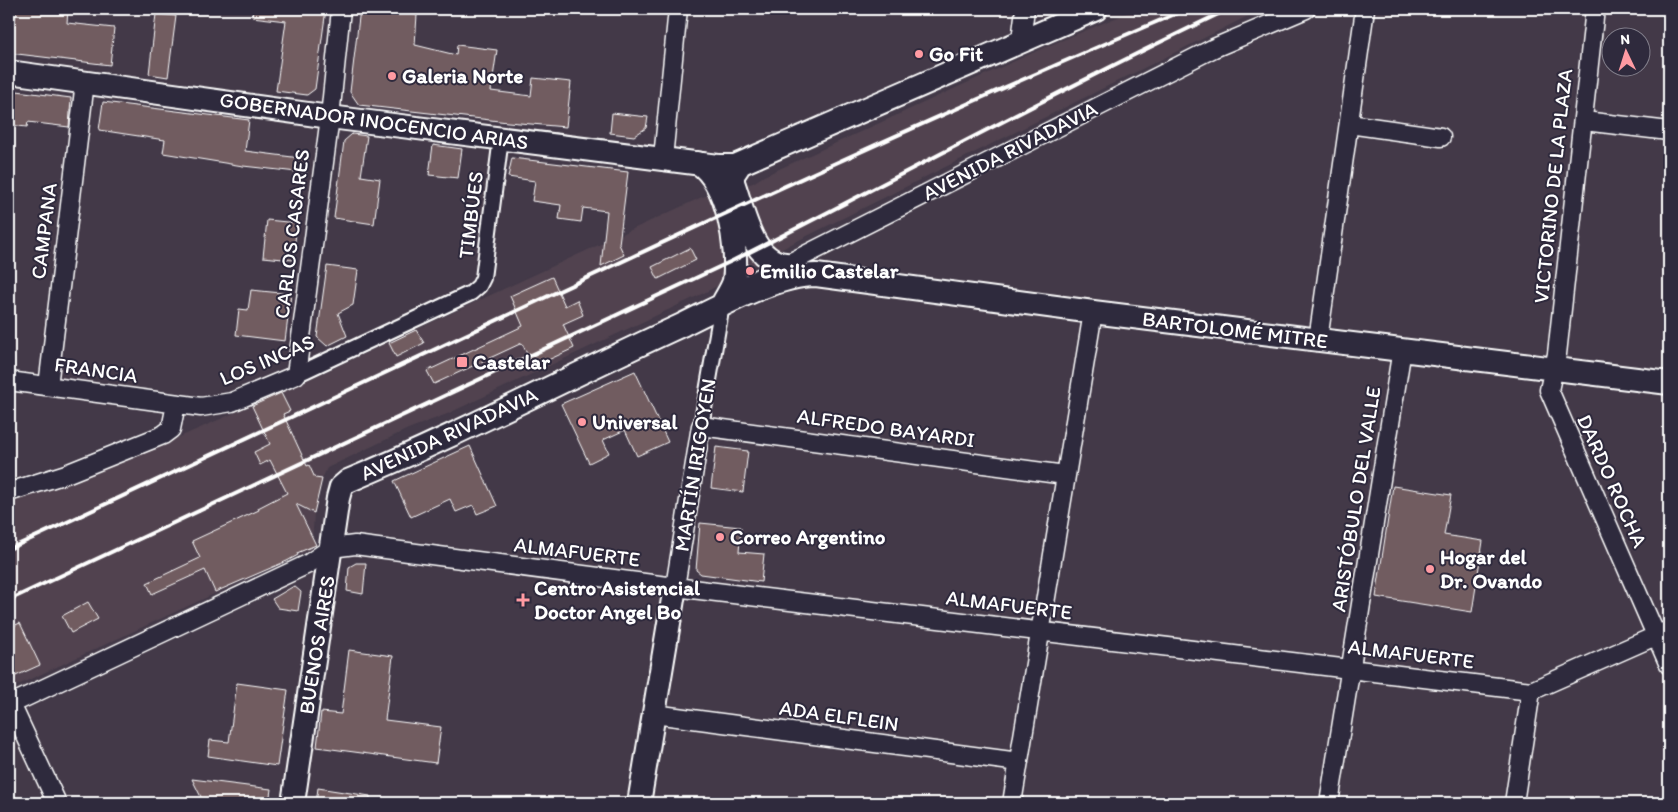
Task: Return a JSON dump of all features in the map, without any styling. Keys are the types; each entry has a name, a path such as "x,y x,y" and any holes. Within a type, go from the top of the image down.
{"street":[{"name":"CARLOS CASARES","path":"296,374 330,117 341,9"},
{"path":"663,158 678,9"},
{"path":"1021,40 1025,9"},
{"path":"794,270 776,264 763,254 751,233 733,182 733,175 740,166 1021,40 1096,9"},
{"name":"AVENIDA RIVADAVIA","path":"341,487 348,480 526,400 794,270 1214,48 1306,9"},
{"path":"1318,340 1365,9"},
{"name":"VICTORINO DE LA PLAZA","path":"1553,368 1584,121 1595,9"},
{"name":"GOBERNADOR INOCENCIO ARIAS","path":"9,72 330,117 698,163 740,166"},
{"name":"CAMPANA","path":"48,386 85,82"},
{"path":"1584,121 1669,131"},
{"path":"1349,124 1441,137"},
{"name":"TIMBÚES","path":"471,293 479,286 483,278 501,138"},
{"path":"698,163 712,174 719,188 734,244 734,283 722,305"},
{"name":"BARTOLOMÉ MITRE","path":"794,270 816,275 1093,312 1669,383"},
{"name":"LOS INCAS","path":"176,404 201,407 223,404 296,374 471,293"},
{"name":"MARTÍN IRIGOYEN","path":"640,803 722,305"},
{"path":"1012,803 1093,312"},
{"name":"ARISTÓBULO DEL VALLE","path":"1329,803 1402,349"},
{"name":"DARDO ROCHA","path":"1553,368 1550,383 1551,397 1662,632 1669,665"},
{"name":"FRANCIA","path":"9,381 176,404"},
{"path":"9,492 66,474 163,435 171,428 176,404"},
{"name":"ALFREDO BAYARDI","path":"701,426 1065,475"},
{"name":"BUENOS AIRES","path":"293,803 341,487"},
{"name":"ALMAFUERTE","path":"331,548 355,546 675,587 1531,691"},
{"path":"57,803 10,705 308,564 331,548"},
{"path":"1514,803 1531,691 1662,632"},
{"name":"ADA ELFLEIN","path":"654,714 1019,762"}],"shaded area":[{"path":"1137,9 1262,9 791,244 706,292 447,414 408,429 327,468 322,479 314,513 312,545 309,550 9,689 9,503 132,458 282,392 702,197 753,183 764,176 1041,49"}],"building":[{"path":"16,9 68,9 67,23 114,28 110,65 9,53 9,18 15,19"},
{"path":"253,9 326,9 315,89 307,95 276,91 286,21 252,17"},
{"path":"360,9 417,15 415,45 456,55 457,45 497,50 491,91 531,96 533,78 571,82 566,127 359,105 350,92"},
{"path":"156,14 176,16 168,77 149,74"},
{"path":"9,90 71,98 69,127 28,122 27,127 9,125"},
{"path":"103,102 249,120 245,151 308,159 306,173 243,166 163,153 165,140 99,130"},
{"path":"612,113 648,117 646,128 634,136 610,133"},
{"path":"352,134 367,136 361,176 380,179 374,224 334,218 344,141"},
{"path":"433,145 462,149 458,178 429,175"},
{"path":"512,158 628,172 619,244 624,255 601,266 607,211 583,208 581,222 559,219 561,205 532,201 535,181 508,177"},
{"path":"267,220 297,223 293,260 263,257"},
{"path":"690,248 696,260 658,279 652,267"},
{"path":"327,266 358,270 353,305 338,313 347,336 327,346 317,337"},
{"path":"552,277 565,306 577,300 583,315 563,324 574,348 533,367 522,343 434,384 427,371 523,326 510,296"},
{"path":"251,290 291,294 285,341 236,335 239,309 248,310"},
{"path":"416,330 424,343 396,357 389,343"},
{"path":"635,371 668,442 637,456 625,430 603,440 609,453 589,463 561,404"},
{"path":"281,393 290,411 283,414 307,466 309,465 315,478 322,479 314,513 296,504 316,545 297,553 298,555 287,561 215,592 205,570 152,594 147,583 200,558 192,541 259,510 258,508 287,493 270,460 260,465 254,452 270,444 252,406"},
{"path":"470,446 497,506 477,514 473,505 456,512 450,499 411,517 394,481"},
{"path":"716,447 748,451 743,492 711,488"},
{"name":"Hogar del Dr. Ovando","path":"1393,486 1451,495 1444,535 1483,541 1472,612 1376,597"},
{"path":"700,523 741,527 739,552 764,554 761,582 701,574 696,570"},
{"path":"356,563 366,563 363,594 347,591 349,567"},
{"path":"294,586 301,592 298,611 278,608 272,599"},
{"path":"88,602 98,619 71,633 62,616"},
{"path":"20,623 40,665 9,679 9,628"},
{"path":"349,650 393,656 385,720 441,727 436,763 317,747 321,712 341,714"},
{"path":"237,683 288,690 277,766 208,756 210,740 229,742"},
{"path":"192,779 271,789 269,803 204,803"},
{"path":"318,788 370,796 370,803 316,803"}],"railway":[{"path":"9,549 890,138 1187,9"},
{"path":"9,600 734,260 1042,101 1229,9"}],"place":[{"name":"Go Fit","path":"919,54"},
{"name":"Galeria Norte","path":"392,76"},
{"name":"Emilio Castelar","path":"750,271"},
{"name":"Castelar","path":"462,362"},
{"name":"Universal","path":"582,422"},
{"name":"Correo Argentino","path":"720,537"},
{"name":"Hogar del Dr. Ovando","path":"1430,569"},
{"name":"Centro Asistencial Doctor Angel Bo","path":"523,600"}]}
